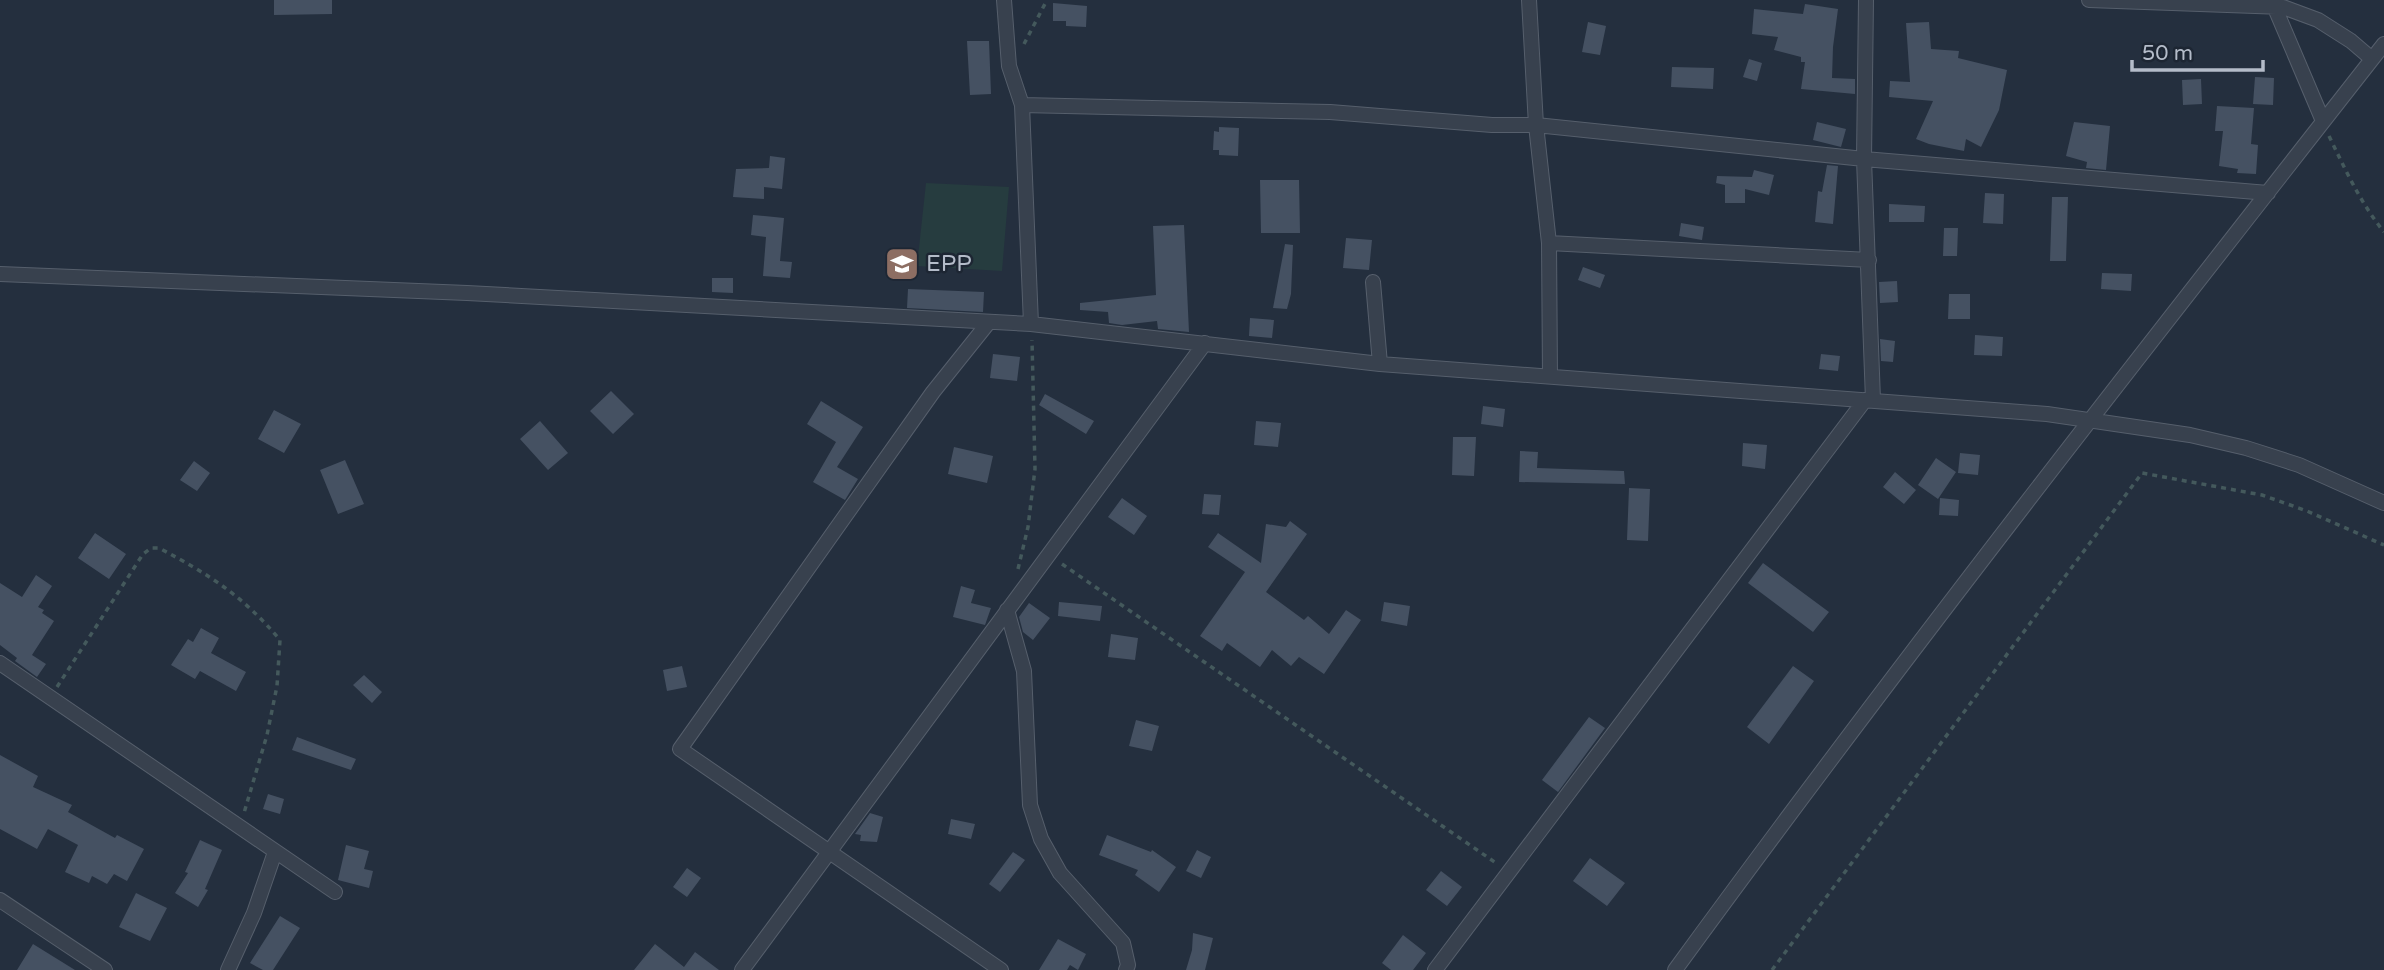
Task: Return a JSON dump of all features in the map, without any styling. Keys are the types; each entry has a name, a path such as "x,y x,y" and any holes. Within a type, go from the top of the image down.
{"street":[{"path":"1004,0 1009,66 1022,105 1031,324"},
{"path":"1529,0 1536,125 1549,243 1549,376"},
{"path":"1435,970 1869,400 1869,260 1864,159 1866,0"},
{"path":"2089,0 2273,3 2318,20 2351,41 2372,59"},
{"path":"2273,3 2323,121"},
{"path":"1675,970 1818,774 2090,419 2384,44"},
{"path":"1022,105 1330,112 1492,125 1536,125 1864,159 2268,193"},
{"path":"1549,243 1869,260"},
{"path":"0,274 453,292 1031,324 1380,365 1869,400 2090,419 2246,447 2299,465 2384,503"},
{"path":"1373,282 1380,365"},
{"path":"989,322 933,392 680,749 1001,970"},
{"path":"742,970 1205,343"},
{"path":"1007,610 1024,671 1030,804 1041,839 1060,873 1123,943 1128,965 1126,970"},
{"path":"0,663 335,892"},
{"path":"228,970 254,913 275,852"},
{"path":"0,900 105,970"}],"path":[{"path":"1009,66 1031,34 1047,0"},
{"path":"2323,121 2351,184 2368,213 2384,232"},
{"path":"1016,575 1028,527 1035,469 1031,324"},
{"path":"1772,970 2142,473 2262,495 2384,545"},
{"path":"51,697 143,554 151,548 159,548 205,572 237,594 280,640 277,686 267,735 239,828"},
{"path":"1048,554 1509,872"}],"green space":[{"path":"926,183 1009,187 1002,271 917,266"}],"building":[{"path":"274,0 332,0 332,14 274,15"},
{"path":"1053,3 1087,6 1086,27 1066,26 1066,21 1053,21"},
{"path":"1805,4 1838,9 1832,78 1855,79 1855,94 1801,89 1805,62 1801,62 1801,57 1774,50 1778,37 1752,34 1754,9 1803,14"},
{"path":"1588,22 1606,26 1600,55 1582,52"},
{"path":"1929,22 1931,49 1959,51 1958,58 2007,70 1999,110 1981,147 1966,139 1964,151 1916,139 1933,101 1889,97 1890,81 1910,82 1906,23"},
{"path":"967,41 989,41 991,94 970,95"},
{"path":"1749,59 1762,63 1757,81 1743,77"},
{"path":"1672,67 1714,68 1713,89 1671,87"},
{"path":"2255,77 2274,78 2273,105 2253,104"},
{"path":"2201,79 2202,104 2183,105 2182,80"},
{"path":"2217,106 2254,108 2251,144 2258,145 2256,174 2237,173 2238,169 2219,166 2223,131 2215,131"},
{"path":"1817,122 1846,129 1841,147 1813,140"},
{"path":"2074,122 2110,126 2106,170 2086,168 2087,162 2066,156"},
{"path":"1219,127 1239,128 1238,156 1219,155 1219,150 1213,150 1214,131 1219,132"},
{"path":"770,156 785,158 782,189 764,187 764,199 733,197 736,169 769,168"},
{"path":"1827,165 1838,166 1833,224 1815,222 1818,191 1822,192"},
{"path":"1754,170 1774,175 1769,195 1745,189 1745,203 1725,203 1725,185 1716,183 1717,176 1752,177"},
{"path":"1260,180 1299,180 1300,233 1261,233"},
{"path":"1985,193 2004,194 2003,224 1983,223"},
{"path":"2052,197 2068,197 2066,261 2050,261"},
{"path":"1889,204 1925,206 1924,222 1889,222"},
{"path":"753,215 784,218 780,261 792,262 790,278 763,276 766,237 751,235"},
{"path":"1681,223 1704,227 1702,240 1679,236"},
{"path":"1184,225 1189,332 1158,329 1157,321 1122,325 1109,323 1108,312 1080,310 1080,303 1156,295 1153,226"},
{"path":"1944,228 1958,228 1957,256 1943,256"},
{"path":"1346,238 1372,240 1369,270 1343,268"},
{"path":"1285,244 1293,245 1291,294 1287,309 1273,308"},
{"path":"1583,267 1605,275 1600,288 1578,280"},
{"path":"2102,273 2132,274 2131,291 2101,289"},
{"path":"712,278 733,278 733,293 712,292"},
{"path":"1897,281 1898,302 1880,303 1879,282"},
{"path":"908,289 984,292 983,312 907,308"},
{"path":"1949,294 1970,294 1970,319 1948,319"},
{"path":"1250,318 1274,320 1272,338 1249,336"},
{"path":"1975,335 2003,337 2002,356 1974,355"},
{"path":"1880,339 1895,341 1893,362 1881,361"},
{"path":"993,354 1020,357 1017,381 990,378"},
{"path":"1821,354 1840,356 1838,371 1819,369"},
{"path":"611,391 634,414 613,434 590,411"},
{"path":"1045,394 1094,421 1086,434 1039,405"},
{"path":"821,401 863,427 837,467 858,479 845,500 813,482 836,442 807,424"},
{"path":"1483,406 1505,409 1503,427 1481,424"},
{"path":"274,410 301,424 284,453 258,439"},
{"path":"540,421 568,453 548,470 520,439"},
{"path":"1256,421 1281,423 1278,447 1254,445"},
{"path":"1453,437 1476,437 1474,476 1452,475"},
{"path":"1743,443 1767,445 1765,469 1742,466"},
{"path":"954,447 993,456 987,483 948,474"},
{"path":"1520,451 1538,452 1537,468 1624,471 1625,484 1519,482"},
{"path":"1960,453 1980,455 1978,475 1958,473"},
{"path":"1936,458 1956,472 1938,499 1918,485"},
{"path":"345,460 364,504 338,514 320,470"},
{"path":"194,461 210,473 197,491 180,480"},
{"path":"1895,472 1916,490 1904,504 1883,487"},
{"path":"1629,488 1650,489 1648,541 1627,540"},
{"path":"1204,494 1221,495 1219,515 1202,514"},
{"path":"1122,498 1147,516 1134,535 1108,517"},
{"path":"1940,498 1959,500 1958,516 1939,515"},
{"path":"1290,521 1307,534 1266,592 1304,620 1308,616 1329,634 1346,610 1361,620 1324,674 1299,657 1291,666 1272,650 1260,667 1227,643 1222,651 1200,636 1245,572 1208,547 1218,533 1261,563 1266,524 1286,527"},
{"path":"95,533 126,554 109,579 78,558"},
{"path":"1763,563 1829,612 1813,632 1748,583"},
{"path":"36,575 52,586 38,607 54,621 32,655 46,664 37,677 15,661 17,658 0,645 0,583 22,597"},
{"path":"961,586 975,590 971,603 991,608 985,625 953,617"},
{"path":"1059,602 1102,606 1100,621 1058,616"},
{"path":"1384,602 1410,606 1407,626 1381,621"},
{"path":"1029,603 1050,618 1033,640 1023,632 1019,617"},
{"path":"201,628 219,638 211,653 246,672 236,691 200,671 195,679 171,665 188,639 193,642"},
{"path":"1111,634 1138,638 1135,660 1108,657"},
{"path":"682,666 687,687 667,691 663,670"},
{"path":"1793,666 1814,681 1769,744 1747,727"},
{"path":"364,675 382,692 372,703 353,685"},
{"path":"1589,717 1605,728 1558,792 1542,780"},
{"path":"1136,720 1159,726 1152,751 1129,746"},
{"path":"297,737 356,759 351,770 292,750"},
{"path":"0,755 38,776 33,787 72,805 68,812 115,838 117,835 144,849 127,881 114,874 107,884 92,876 89,883 65,872 78,845 48,829 37,849 0,829"},
{"path":"268,794 284,799 280,814 263,809"},
{"path":"870,813 883,817 877,842 860,841 861,835 855,834"},
{"path":"951,819 975,824 971,839 948,834"},
{"path":"1107,835 1151,852 1152,850 1176,867 1159,892 1135,875 1138,870 1099,855"},
{"path":"200,840 222,850 205,889 208,890 198,907 175,893 188,873 185,872"},
{"path":"346,845 369,851 364,869 373,871 369,888 338,880"},
{"path":"1197,850 1211,857 1201,878 1186,871"},
{"path":"1013,852 1025,860 1000,892 989,884"},
{"path":"1590,858 1625,883 1607,906 1573,881"},
{"path":"687,868 701,878 687,897 673,887"},
{"path":"1441,871 1462,887 1447,906 1426,890"},
{"path":"136,893 167,908 150,941 119,927"},
{"path":"280,916 300,928 273,970 263,970 250,963"},
{"path":"1193,933 1213,938 1205,970 1186,970 1192,950"},
{"path":"1403,935 1426,953 1413,970 1391,970 1382,963"},
{"path":"1058,939 1086,954 1078,970 1070,965 1067,970 1039,970"},
{"path":"33,944 75,970 17,970"},
{"path":"655,944 684,967 695,952 719,970 634,970"}],"place":[{"name":"EPP","path":"902,264"}]}
